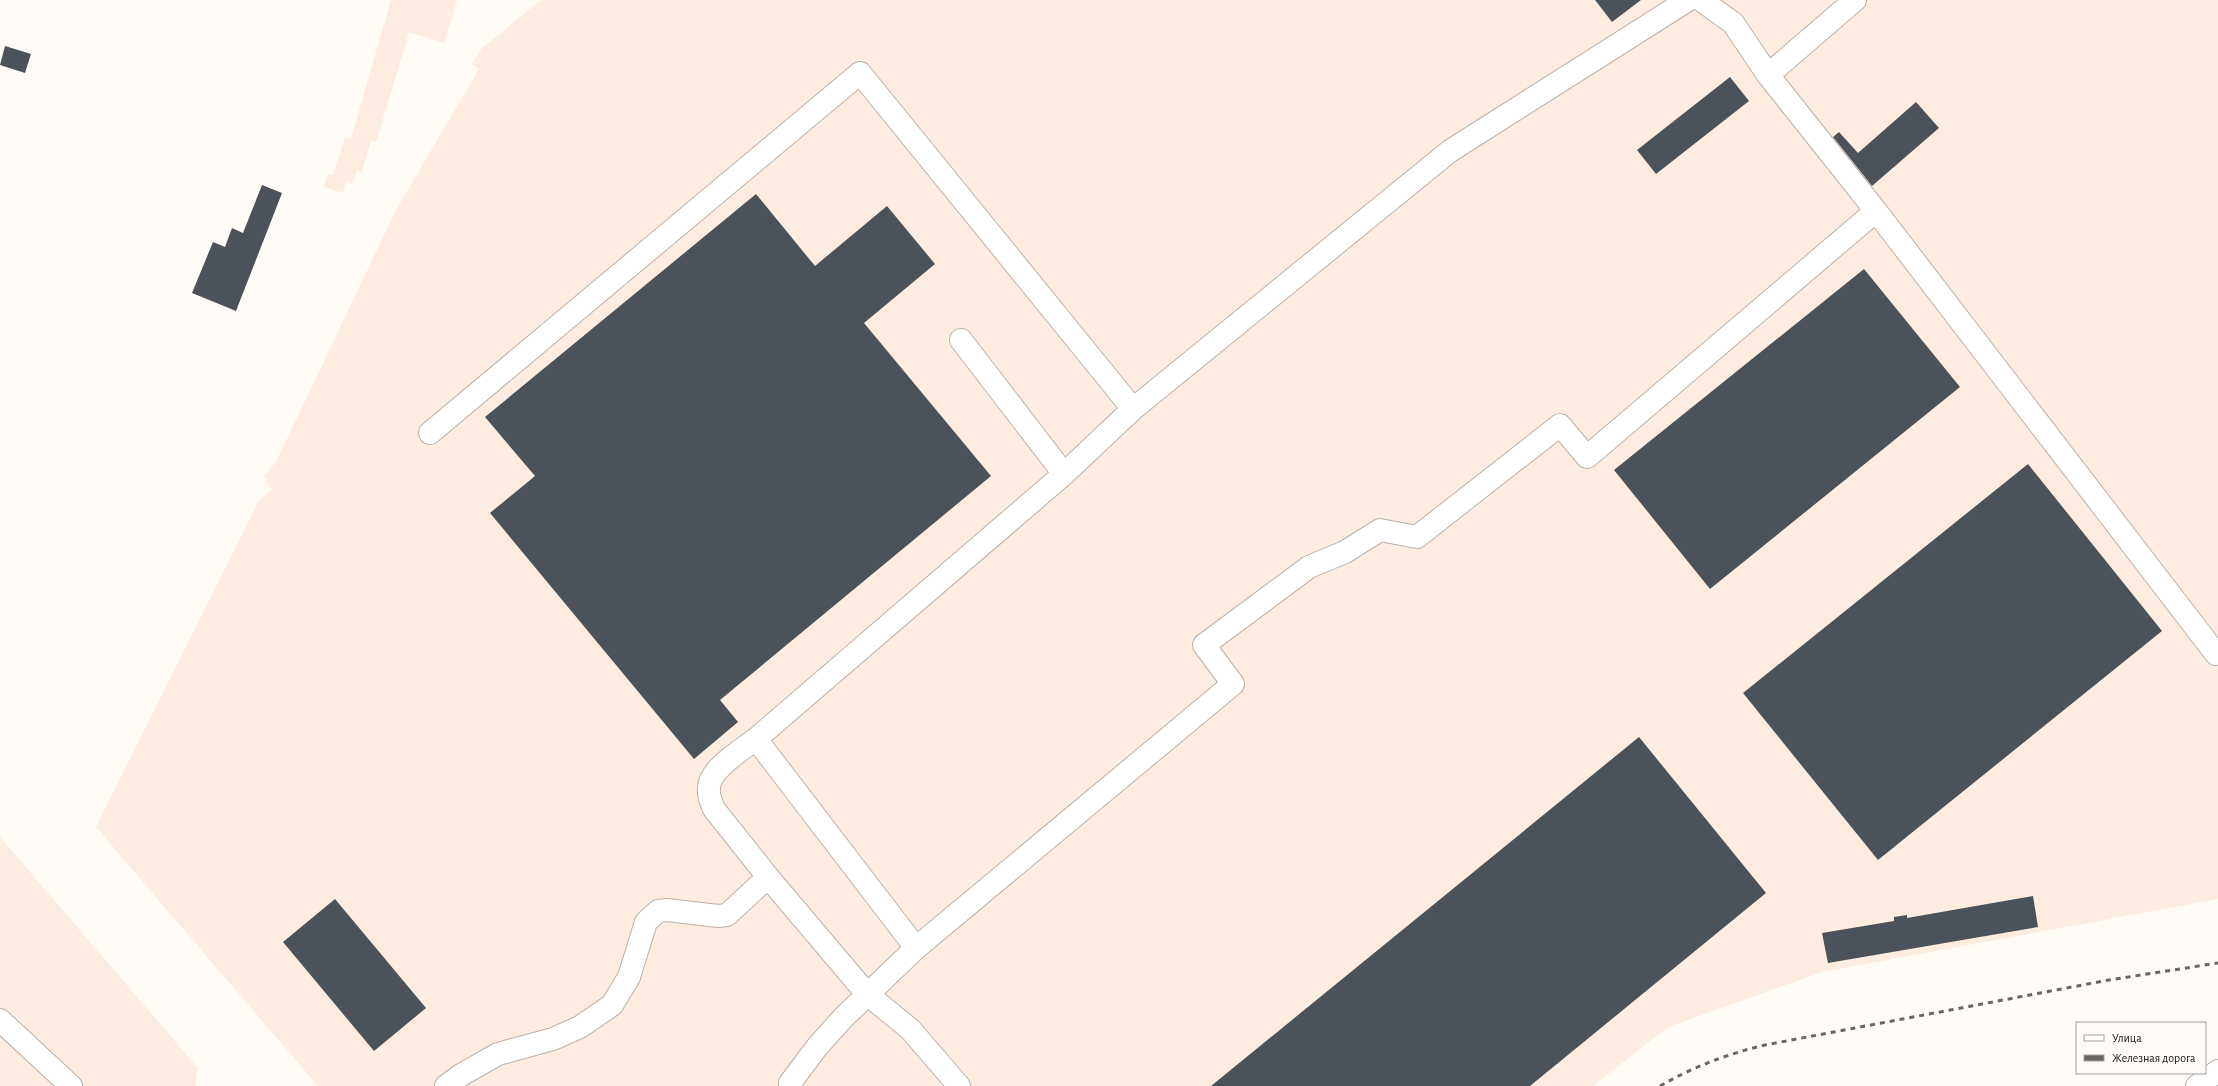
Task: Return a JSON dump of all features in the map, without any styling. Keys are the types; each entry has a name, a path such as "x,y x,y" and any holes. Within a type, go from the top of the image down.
{"lane":[{"path":"958,1086 910,1029 867,994 768,877 714,809 708,786 714,775 720,767 756,739 1064,474 1133,409 1450,151 1688,0"},
{"path":"1701,0 1733,23 1768,75 1876,211 2216,654"},
{"path":"1768,75 1855,0"},
{"path":"430,433 860,73 1133,409"},
{"path":"790,1086 790,1083 817,1047 867,994 916,948 1233,684 1204,645 1309,567 1345,552 1380,530 1417,537 1560,425 1587,457 1876,211"},
{"path":"961,340 1064,474"},
{"path":"756,739 916,948"},
{"path":"446,1086 460,1075 498,1054 553,1039 580,1027 612,1005 629,978 646,922 658,911 667,910 718,916 727,915 768,877"},
{"path":"0,1020 71,1086"},
{"path":"2197,1086 2218,1071"}],"shaded area":[{"path":"391,0 457,0 444,43 409,32 376,142 371,140 362,172 357,170 353,183 346,181 343,193 324,187 328,174 333,175 345,137 351,139"},
{"path":"541,0 2218,0 2218,899 1822,972 1668,1027 1593,1086 318,1086 96,827 260,499 272,490 264,476 276,462 396,210 479,69 472,64 482,48"},
{"path":"0,837 198,1068 195,1086 0,1086"}],"building":[{"path":"1595,0 1641,0 1612,22"},
{"path":"5,46 31,54 25,73 0,65"},
{"path":"1730,77 1749,101 1656,174 1637,150"},
{"path":"1916,102 1939,128 1872,186 1833,137 1839,132 1858,153"},
{"path":"262,185 282,193 236,311 192,293 213,242 225,247 232,228 243,233"},
{"path":"756,194 815,266 887,206 935,264 864,323 991,476 720,700 738,722 694,759 490,513 535,476 485,417"},
{"path":"1864,269 1960,387 1710,589 1614,470"},
{"path":"2028,464 2162,631 1878,860 1743,693"},
{"path":"1639,737 1766,893 1530,1086 1211,1086"},
{"path":"2033,896 2038,927 1828,963 1822,933 1894,921 1894,917 1907,915 1907,918"},
{"path":"335,899 426,1008 374,1051 283,942"}],"railway":[{"path":"1660,1086 1711,1062 1765,1045 2109,980 2218,963"}]}
